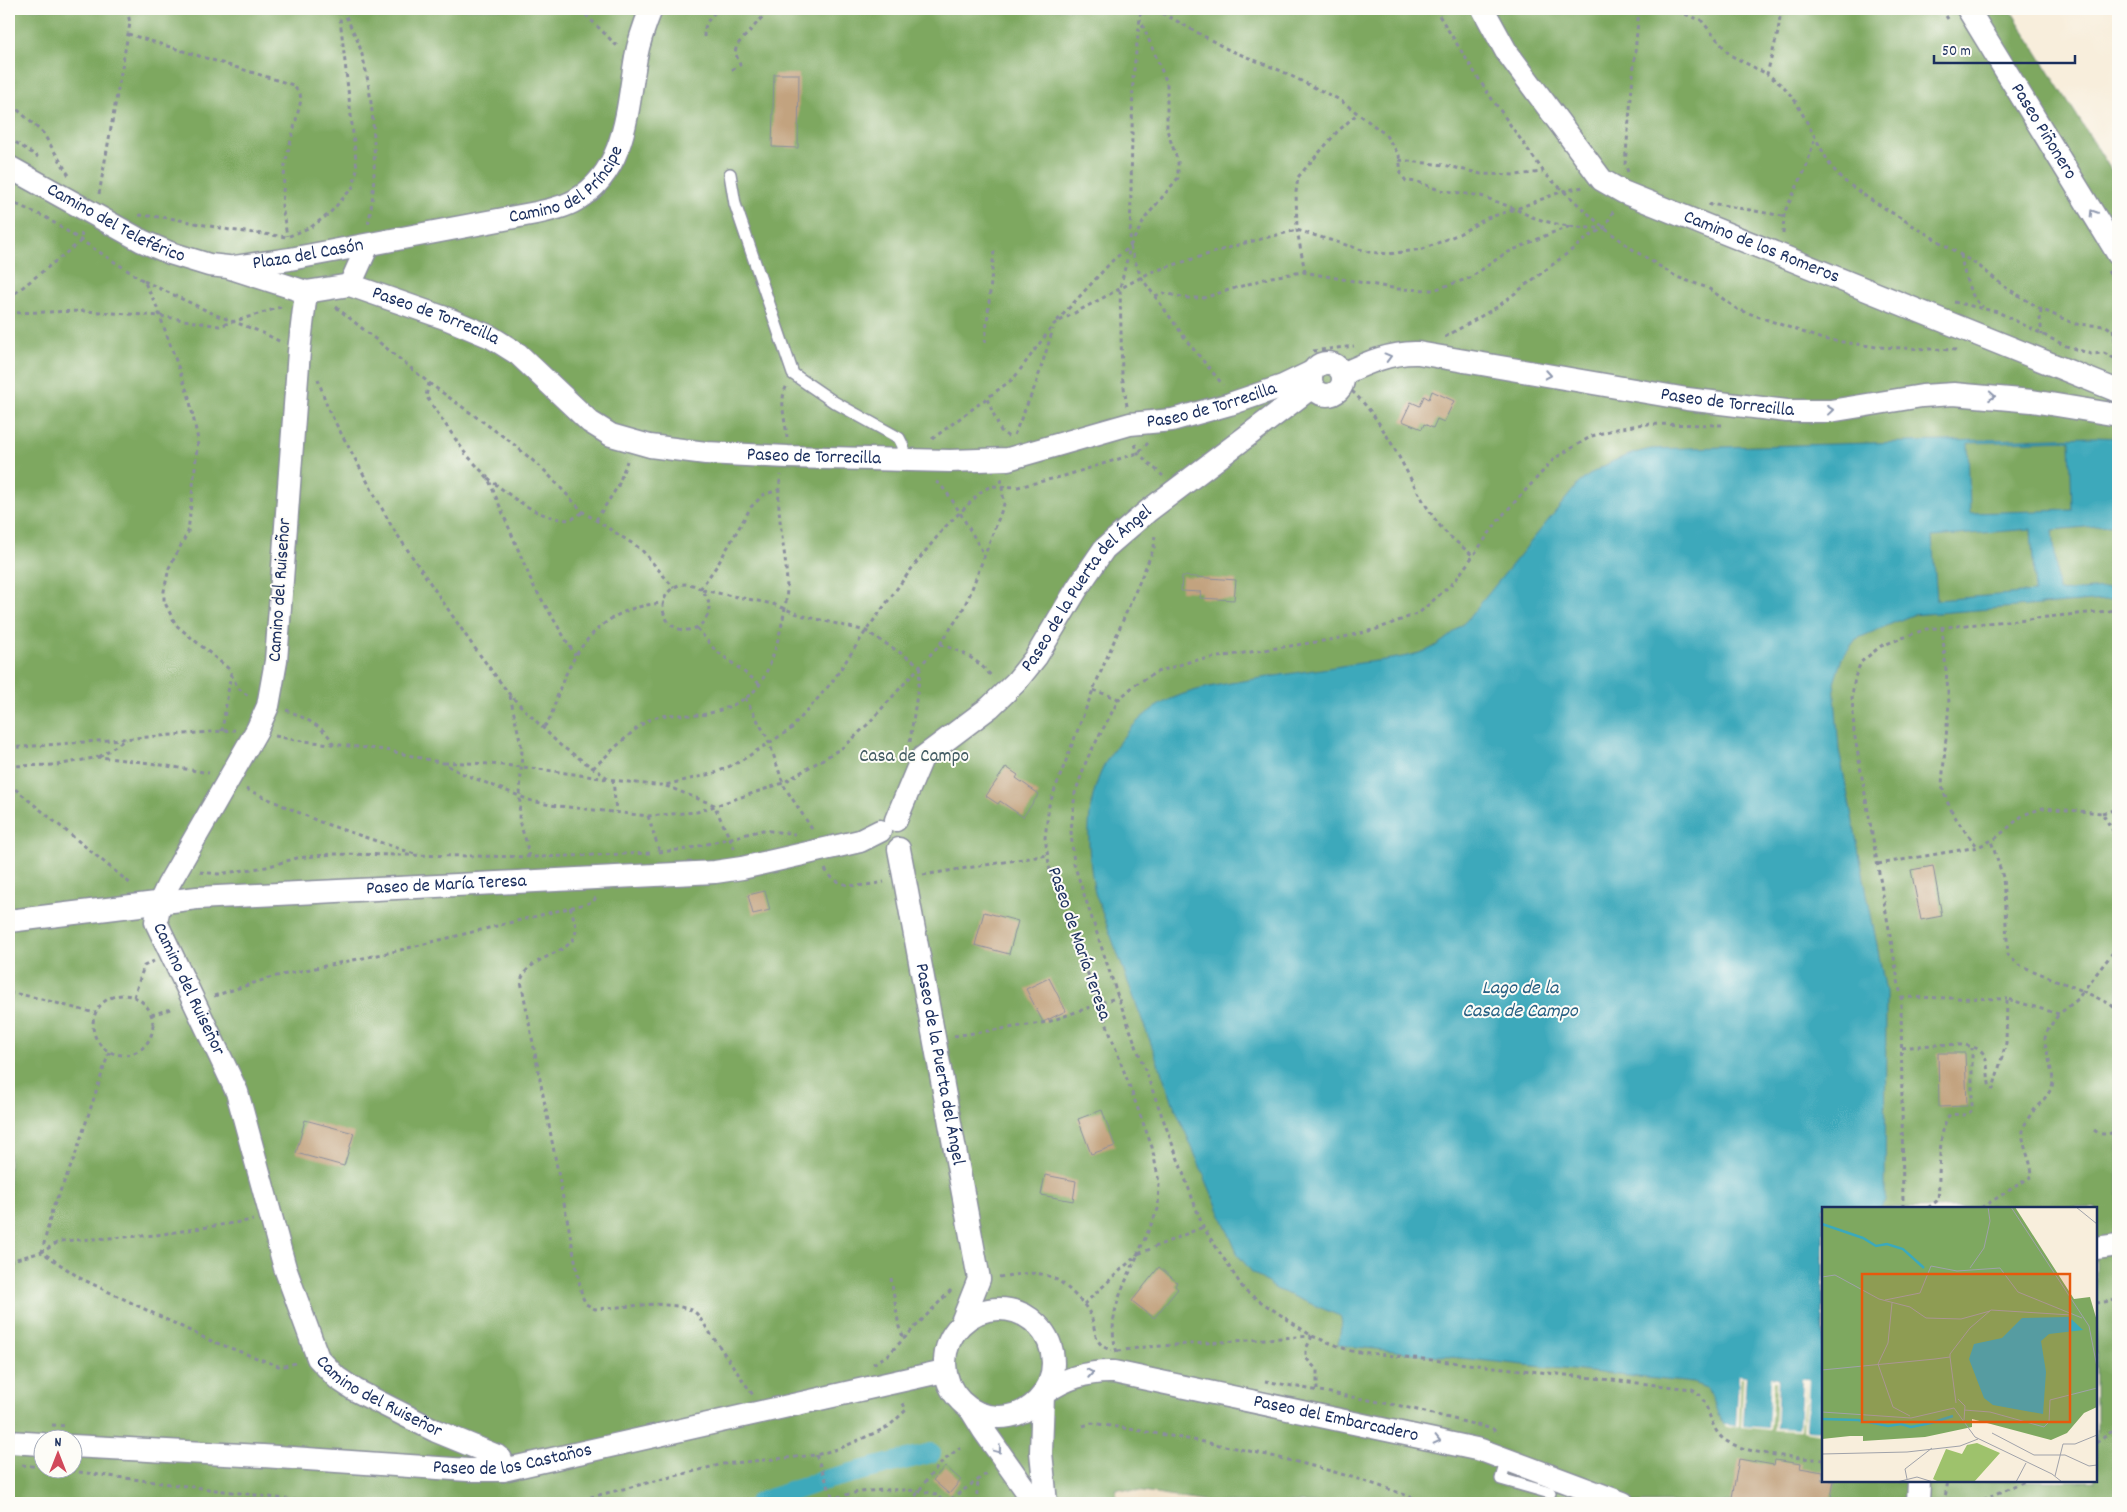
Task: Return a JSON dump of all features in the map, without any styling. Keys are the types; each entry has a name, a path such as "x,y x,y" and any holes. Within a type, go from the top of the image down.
{"street":[{"name":"Camino del Príncipe","path":"368,245 536,213 576,200 592,188 602,178 615,157 624,131 636,56 651,9"},
{"name":"Camino de los Romeros","path":"1483,9 1506,51 1602,180 1623,192 2118,390"},
{"name":"Paseo Piñonero","path":"1968,9 2118,254"},
{"name":"Camino del Teleférico","path":"9,167 91,204 142,241 170,253 209,265 228,267"},
{"name":"Plaza del Casón","path":"228,267 290,259 368,245"},
{"name":"Plaza del Casón","path":"228,267 306,292 341,286 368,245"},
{"name":"Paseo de Torrecilla","path":"341,286 448,319 491,337 518,354 590,422 611,435 631,442 706,452 788,457 1006,453 1130,424 1172,420 1230,404 1283,386 1318,366 1327,363 1337,366 1343,378 1385,357 1403,353 1433,354 1687,399 1787,412 1830,411 1915,397 1954,394 2032,400 2118,415"},
{"name":"Camino del Ruiseñor","path":"306,292 298,351 276,661 268,706 230,781 181,862 160,902 156,922 237,1092 270,1217 298,1306 318,1358 337,1378 356,1390 436,1430 497,1456 501,1459 503,1470"},
{"name":"Paseo de la Puerta del Ángel","path":"988,1278 935,1038 906,878 899,849 884,845 888,826 922,758 1005,693 1036,657 1096,560 1118,536 1176,490 1310,371"},
{"name":"Paseo de María Teresa","path":"9,921 160,902 595,877 665,875 742,868 816,846 860,842 888,826"},
{"path":"2097,1248 2118,1245"},
{"path":"1035,1503 971,1410 955,1396 944,1371 948,1344 988,1278 1018,1312 1036,1323 1045,1332 1050,1343 1053,1367 1044,1394 1041,1446 1046,1503"},
{"path":"962,1322 974,1314 988,1310 1003,1309 1018,1312"},
{"name":"Paseo de los Castaños","path":"82,1447 263,1456 468,1470 503,1470 944,1371"},
{"name":"Paseo del Embarcadero","path":"1044,1394 1057,1384 1078,1375 1092,1372 1114,1372 1481,1450 1502,1448 1623,1503"},
{"path":"971,1410 992,1417 1006,1417 1027,1410 1044,1394"},
{"path":"9,1442 32,1443"},
{"path":"1918,1503 1919,1482"}],"lane":[{"path":"730,174 735,204 793,374 834,402 899,438 910,455"},
{"path":"1502,1448 1502,1479 1550,1493"}],"path":[{"path":"9,96 18,110 43,133 80,194 91,204 130,24 128,9"},
{"path":"129,214 170,218 230,230 287,237 311,227 329,214 353,187 357,169 341,9"},
{"path":"341,9 360,48 367,74 374,159 374,190 367,230 368,245"},
{"path":"580,9 621,49 636,56"},
{"path":"704,37 704,28 707,21 718,9"},
{"path":"732,70 740,65 735,52 736,45 770,9"},
{"path":"1141,9 1133,78 1130,247 1120,288 1122,374 1130,424 1138,452 1176,490"},
{"path":"1154,9 1227,48 1279,70 1340,100 1385,134 1399,160 1401,174 1406,181 1418,182 1438,190 1481,196 1516,208 1528,215 1571,226 1604,228"},
{"path":"1433,354 1436,341 1497,307 1590,236 1604,228 1623,192 1628,173 1626,164 1639,9"},
{"path":"1670,9 1701,20 1730,55 1767,74 1784,87 1796,102 1830,165 1843,180 1868,198 1979,266 2005,288 2041,309 2075,324 2106,326 2118,334"},
{"path":"1767,74 1778,32 1781,9"},
{"path":"984,554 946,489 925,474 910,455 987,399 1019,373 1054,324 1114,259 1130,247 1146,217 1178,178 1178,162 1167,130 1167,83 1140,19"},
{"path":"128,34 293,86 297,90 301,100 284,172 282,206 287,237"},
{"path":"1305,272 1297,230 1296,192 1298,177 1337,132 1358,113"},
{"path":"1782,236 1783,216 1806,168 1815,136"},
{"path":"9,138 42,160"},
{"path":"1399,160 1444,165 1481,174 1515,175 1543,172"},
{"path":"62,171 69,175"},
{"path":"443,763 461,773 520,796 550,805 648,816 697,812 783,783 845,746 868,725 940,644 961,614 1004,504 1002,488 1006,453 1036,384 1054,324 1151,272 1241,244 1297,230 1369,252 1389,254 1423,249 1459,234 1487,218 1562,191 1594,185 1602,180"},
{"path":"9,201 45,217 144,281 230,321 261,332 298,351 318,378 328,409 392,527 471,643 510,695 560,745 611,779 616,812"},
{"path":"1709,207 1712,203 1783,216"},
{"path":"1155,296 1163,293 1187,298 1204,298 1271,276 1305,272 1398,289 1433,290 1470,278 1504,254 1571,226"},
{"path":"9,298 81,241"},
{"path":"1130,247 1141,277 1190,345 1220,380 1230,404"},
{"path":"986,343 994,251"},
{"path":"1961,255 1966,282 1977,303 1985,309"},
{"path":"144,281 160,316 189,397 198,440 188,532 169,568 164,601 176,625 229,669 222,731"},
{"path":"341,286 334,305 429,383 511,442 545,471 583,512 640,549 674,588"},
{"path":"9,313 84,311 160,316 219,326 230,321 281,307 306,292"},
{"path":"2041,309 2040,318 2043,335"},
{"path":"2113,329 2118,356"},
{"path":"1310,371 1323,349 1363,345"},
{"path":"593,768 646,721 666,715 703,714 745,698 760,684 770,660 785,609 786,573 778,490 783,465 788,457 786,433 782,418 784,390 793,374"},
{"path":"1343,378 1390,436 1415,487 1438,524 1473,556"},
{"path":"429,383 426,396 465,453 488,478 524,504 552,518 571,520 583,512"},
{"path":"987,399 1000,431 1006,453"},
{"path":"665,785 716,773 770,744 798,723 832,682 866,631 915,564 959,513 982,491 991,486 1002,488 1018,487 1064,476 1138,452 1172,420"},
{"path":"1723,426 1644,424 1616,429 1592,436 1555,458 1501,517 1455,581 1419,613 1377,630 1336,639 1192,661 1157,672 1136,684 1118,699 1087,759 1076,793 1071,831 1074,864 1080,887 1118,997 1203,1227 1245,1291 1312,1336 1351,1351 1692,1389 1698,1392 1702,1398 1717,1432 1733,1445 1756,1451 1822,1460"},
{"path":"596,520 618,486 631,442"},
{"path":"488,478 533,585 576,655"},
{"path":"701,589 751,507 763,495 778,490"},
{"name":"Paseo de María Teresa","path":"1084,1304 1138,1254 1158,1209 1160,1182 1152,1147 1050,871 1045,838 1049,805 1093,690 1154,548 1155,527 1148,511"},
{"path":"701,589 708,601 709,613 697,628 683,630 670,624 666,618 664,604 666,597 674,588 688,584 701,589 866,631 921,666"},
{"path":"544,728 576,655 592,634 619,612 640,605 664,604"},
{"path":"1903,1207 1901,997 1854,732 1852,696 1855,677 1861,662 1881,646 1912,633 1942,627 2118,610"},
{"path":"1942,627 1949,703 1942,784 1944,795 1951,809 1978,847"},
{"path":"697,628 715,650 760,684"},
{"path":"940,644 955,648 979,663 1005,693"},
{"path":"910,741 921,666"},
{"path":"1093,690 1118,699"},
{"path":"510,695 522,749 519,821 526,840 528,857"},
{"path":"745,698 754,709 770,744 783,783 816,846 829,876 845,885 867,885 1048,855"},
{"path":"9,748 222,731 257,730 295,740 386,750 443,763 466,762 665,785 714,806 742,868"},
{"path":"99,757 127,738"},
{"path":"9,766 58,765 99,757 203,772 230,781 320,822 402,851 422,856"},
{"path":"9,784 133,886"},
{"path":"1878,864 1978,847 1991,841 2023,815 2043,808 2102,813 2118,809"},
{"path":"2102,813 2118,839"},
{"path":"648,816 660,852 665,875"},
{"path":"181,862 205,874 218,874 266,866 297,858 333,854 528,857 660,852 688,849 729,837 763,830 786,832 816,846"},
{"path":"1991,841 2003,877 2008,955 2025,968 2083,991 2110,1004 2118,1011"},
{"path":"194,1002 272,977 392,952 593,902 596,896 595,877"},
{"path":"570,907 575,925 573,940 563,948 532,964 523,972 521,981 582,1296 586,1304 595,1309 655,1304 692,1310 697,1314 753,1395"},
{"path":"1983,1207 2032,1176 2032,1167 2023,1133 2028,1117 2049,1092 2053,1081 2044,1046 2044,1034 2059,1014 2078,999 2118,946"},
{"path":"134,997 145,964 170,954"},
{"path":"9,993 28,995 67,1008 96,1013"},
{"path":"116,996 134,997 147,1008 151,1015 153,1024 149,1041 135,1053 126,1055 109,1052 96,1039 93,1022 96,1013 107,1000 116,996"},
{"path":"935,1038 1048,1022 1098,1002 1118,997"},
{"path":"1901,997 2006,999 2059,1014"},
{"path":"1902,1048 1942,1045 1972,1048 1982,1052 1990,1088 1994,1089 2006,1043 2006,999"},
{"path":"1929,1207 1938,1200 1941,1139 1946,1119 1951,1114 1967,1114 1972,1110 1972,1048"},
{"path":"42,1252 52,1210 74,1159 109,1052"},
{"path":"2094,1130 2098,1134 2106,1135 2118,1132"},
{"path":"9,1260 42,1252 60,1241 156,1235 270,1217"},
{"path":"1122,1356 1117,1351 1112,1332 1115,1305 1138,1254 1203,1227"},
{"path":"42,1252 80,1278 210,1340 281,1367 318,1358"},
{"path":"988,1278 1034,1273 1048,1275 1064,1283 1084,1304 1092,1318 1092,1327 1101,1344 1108,1349 1117,1351 1145,1347 1312,1336"},
{"path":"891,1278 899,1326 904,1339"},
{"path":"871,1365 888,1355 956,1286"},
{"path":"2097,1303 2118,1300"},
{"path":"1312,1336 1306,1349 1306,1358 1317,1370 1317,1390"},
{"path":"1257,1380 1401,1406 1493,1429 1497,1431 1502,1448"},
{"path":"744,1397 762,1393"},
{"path":"567,1503 723,1464 816,1455 841,1448 888,1427 906,1410"},
{"path":"1083,1426 1092,1423 1218,1443 1329,1470 1426,1503"},
{"path":"2097,1443 2118,1427"},
{"path":"911,1503 925,1479 943,1460 960,1448"},
{"path":"816,1455 833,1498"},
{"path":"935,1503 952,1499 978,1482 1004,1458"},
{"path":"82,1473 316,1503"},
{"path":"976,1503 978,1482"},
{"path":"1944,1503 1948,1482"},
{"path":"1976,1503 2023,1482"},
{"path":"823,1503 833,1498 884,1490 919,1490 937,1494 942,1501"}],"shaded area":[{"path":"1117,1488 1205,1501 1214,1503 1115,1503"}],"green space":[{"name":"Casa de Campo","path":"9,9 2010,9 2118,181 2118,1503 1214,1503 1117,1488 1115,1503 9,1503"}],"water":[{"name":"Lago de la Casa de Campo","path":"2094,437 2118,438 2118,524 2053,530 2058,592 2118,587 2118,599 1912,615 1856,639 1842,658 1834,683 1839,750 1886,992 1885,1200 1882,1207 1822,1207 1822,1431 1806,1430 1808,1379 1802,1380 1799,1430 1776,1428 1778,1378 1772,1377 1768,1428 1743,1426 1746,1376 1739,1376 1736,1426 1723,1425 1707,1388 1694,1383 1338,1345 1342,1322 1340,1316 1276,1289 1252,1272 1238,1255 1173,1103 1095,893 1089,835 1093,797 1098,779 1117,745 1132,727 1149,712 1171,699 1204,688 1395,658 1428,650 1449,636 1467,620 1578,484 1595,471 1631,454 1651,449","holes":["2070,440 2072,510 1970,513 1968,443","2031,529 2035,592 1937,600 1932,537"]}],"pier":[{"path":"1739,1375 1746,1376 1743,1426 1768,1428 1771,1377 1778,1378 1776,1428 1799,1429 1802,1379 1809,1379 1806,1430 1822,1431 1822,1434 1803,1431 1806,1382 1801,1431 1774,1430 1776,1380 1774,1380 1770,1430 1741,1427 1743,1378 1741,1378 1739,1426 1726,1428 1723,1425 1736,1426"}],"building":[{"path":"774,74 799,74 798,148 772,147"},
{"path":"1432,391 1454,401 1444,422 1437,419 1433,428 1424,424 1422,429 1402,421 1411,402 1420,406 1424,396 1429,399"},
{"path":"1182,576 1236,580 1234,600 1200,598 1201,592 1181,591"},
{"path":"1006,767 1018,775 1016,778 1039,794 1023,817 1000,801 998,804 986,796"},
{"path":"1933,866 1942,916 1921,920 1911,870"},
{"path":"765,891 770,910 753,914 748,895"},
{"path":"984,912 1018,921 1009,954 975,945"},
{"path":"1049,978 1066,1011 1043,1022 1026,989"},
{"path":"1938,1053 1965,1053 1967,1106 1939,1107"},
{"path":"1102,1110 1115,1146 1091,1154 1078,1119"},
{"path":"305,1120 354,1133 344,1166 296,1153"},
{"path":"1045,1175 1076,1181 1073,1201 1041,1195"},
{"path":"1159,1267 1177,1282 1175,1286 1178,1289 1154,1318 1132,1301"},
{"path":"1739,1459 1774,1465 1775,1460 1801,1464 1800,1468 1822,1472 1822,1482 1834,1482 1830,1503 1731,1503"},
{"path":"945,1466 961,1480 949,1494 933,1480"}],"waterway":[{"path":"758,1503 821,1481 931,1453"}]}
